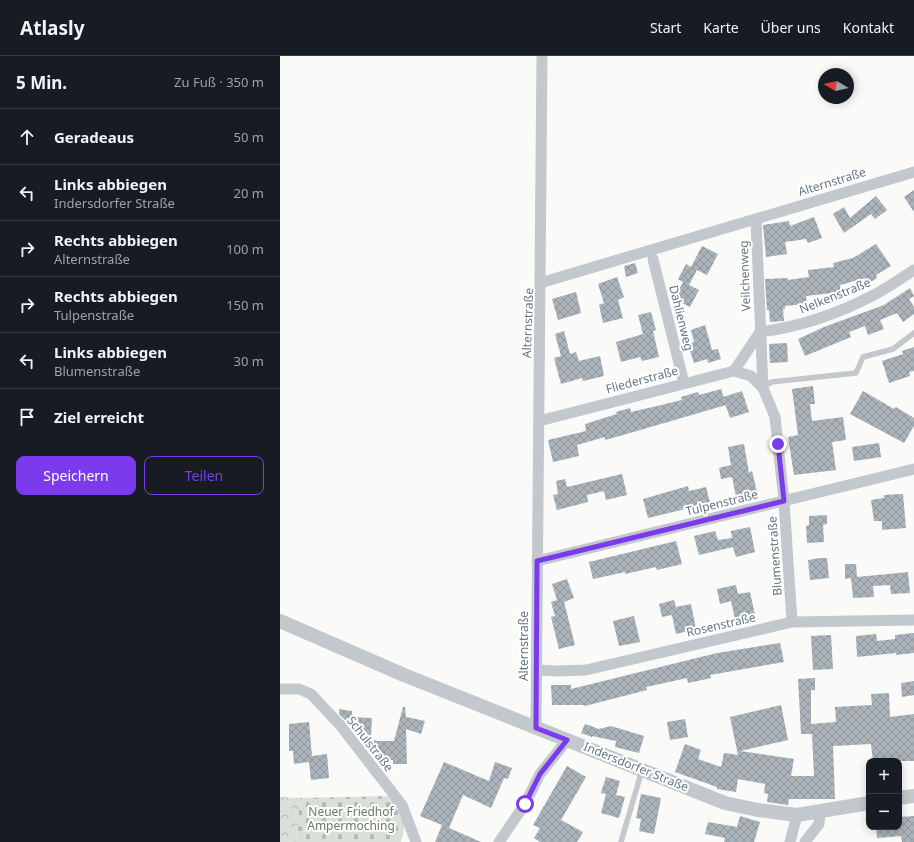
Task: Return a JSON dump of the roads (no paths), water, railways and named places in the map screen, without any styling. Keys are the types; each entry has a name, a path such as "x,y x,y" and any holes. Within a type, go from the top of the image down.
{"street":[{"path":"540,283 542,56"},
{"name":"Alternstraße","path":"536,728 540,283 914,172"},
{"name":"Veilchenweg","path":"756,219 763,388"},
{"name":"Dahlienweg","path":"653,259 684,383"},
{"name":"Nelkenstraße","path":"760,332 790,328 842,310 872,296 914,270"},
{"path":"734,371 760,332"},
{"name":"Fliederstraße","path":"539,421 734,371 751,376"},
{"name":"Blumenstraße","path":"751,376 763,388 775,417 784,501 792,622"},
{"name":"Tulpenstraße","path":"537,561 914,469"},
{"name":"Rosenstraße","path":"537,670 586,670 792,622 914,620"},
{"name":"Indersdorfer Straße","path":"280,621 404,675 725,803 758,810 797,815 866,804"},
{"name":"Schulstraße","path":"280,689 299,690 311,694 340,725 402,805 416,842"},
{"path":"499,842 525,804 540,774 567,740"},
{"path":"902,798 914,796"},
{"path":"805,842 819,824 820,812"},
{"path":"790,842 797,815"}],"lane":[{"path":"763,388 771,382 856,373 863,357 893,349 914,333"},
{"path":"621,842 642,770"}],"park label":[{"name":"Neuer Friedhof Ampermoching","path":"351,819"}]}
